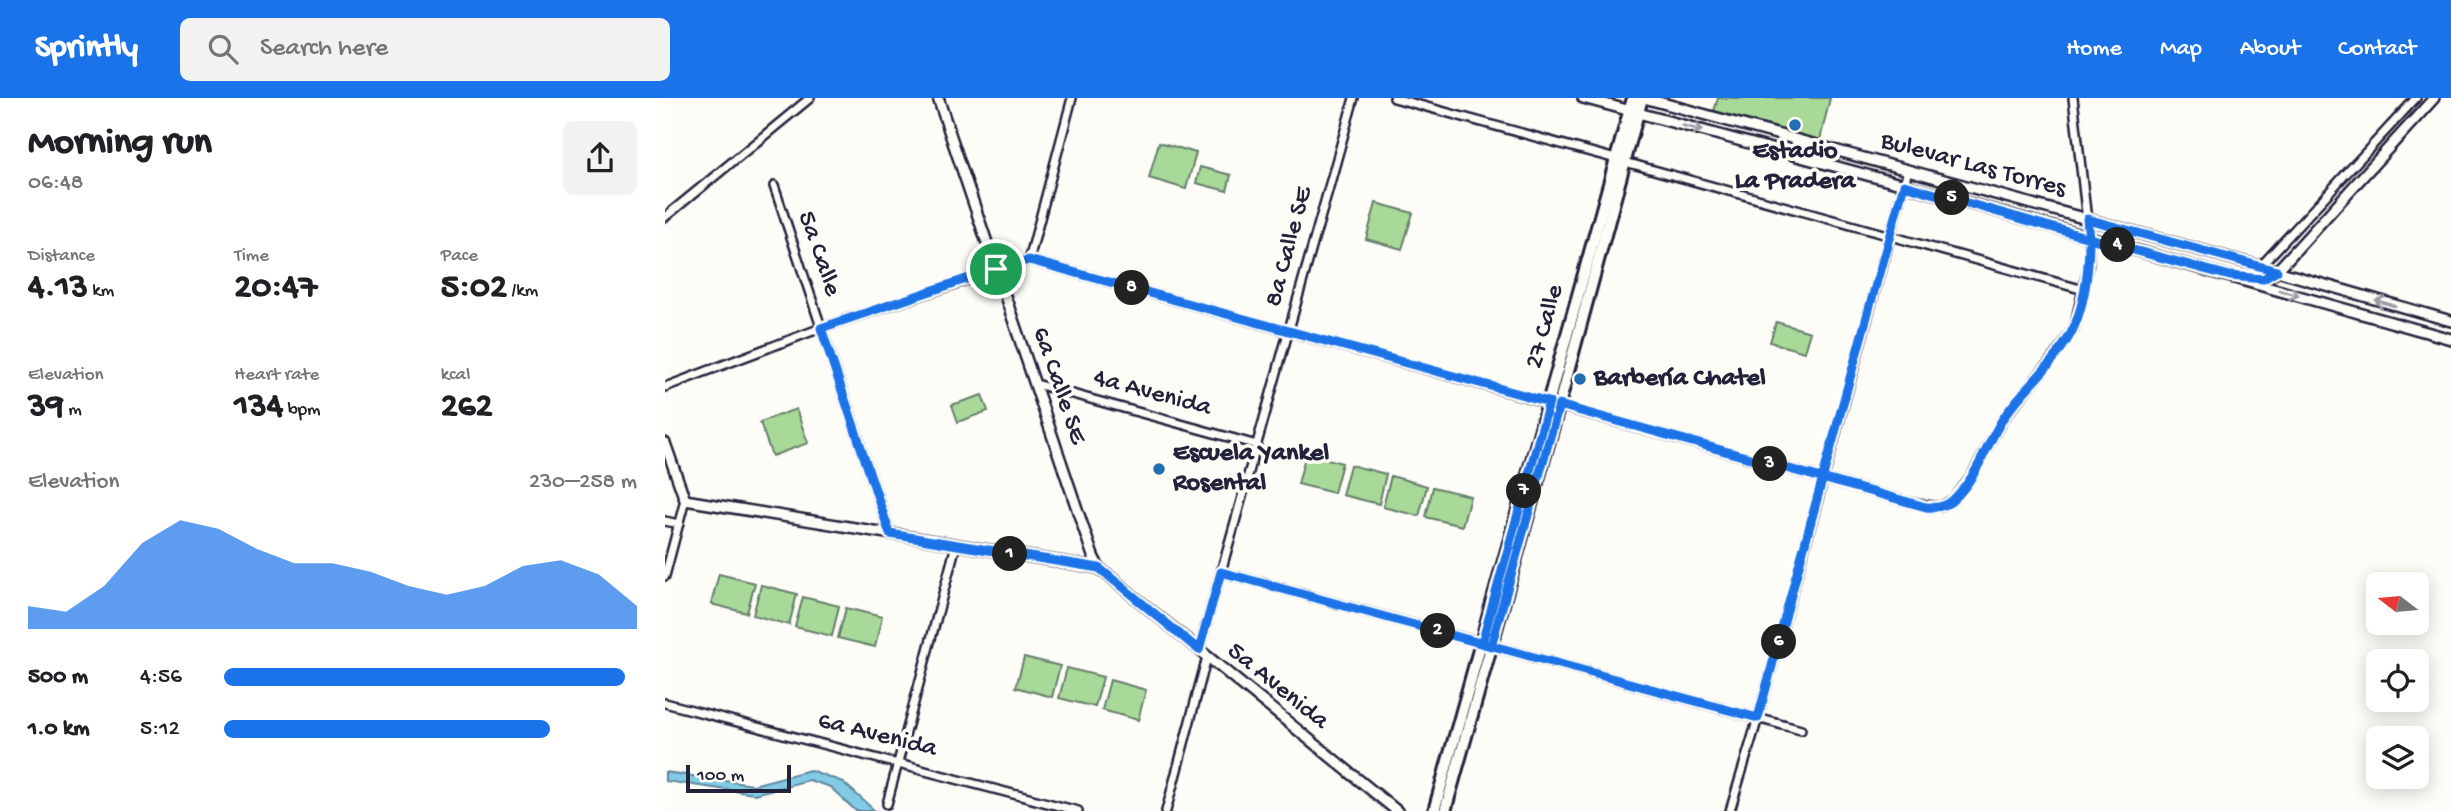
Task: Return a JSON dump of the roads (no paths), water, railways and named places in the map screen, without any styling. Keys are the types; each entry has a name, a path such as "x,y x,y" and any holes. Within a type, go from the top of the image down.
{"main road":[{"name":"27 Calle","path":"1633,98 1634,112"},
{"name":"27 Calle","path":"1444,811 1634,112 1643,98"},
{"name":"27 Calle","path":"1434,811 1487,645"}],"street":[{"path":"665,217 810,98"},
{"name":"6a Calle SE","path":"938,98 1099,568"},
{"path":"1029,260 1072,98"},
{"name":"8a Calle SE","path":"1199,650 1354,98"},
{"path":"1394,98 2084,290"},
{"name":"Bulevar Las Torres","path":"1583,98 2451,339"},
{"name":"Bulevar Las Torres","path":"1643,98 2451,321"},
{"path":"665,387 821,328 1029,260 1912,503 1940,507 1954,499 1971,477 2003,419 2074,328 2089,265 2089,238 2073,98"},
{"path":"2230,276 2263,279 2277,271 2434,98"},
{"path":"2260,267 2413,99 2425,108"},
{"path":"1730,811 1908,170"},
{"name":"5a Calle","path":"774,187 890,534"},
{"path":"2154,255 2152,247 2160,240"},
{"name":"4a Avenida","path":"1036,384 1257,445"},
{"path":"665,443 685,500 665,576"},
{"path":"685,500 1099,568"},
{"path":"665,521 679,524"},
{"path":"887,804 956,545"},
{"name":"5a Avenida","path":"1099,568 1397,811"},
{"path":"1221,572 1801,730"},
{"path":"1165,811 1207,657"},
{"name":"6a Avenida","path":"665,702 1078,811"}],"water":[{"path":"810,770 843,782 875,811 856,811 830,787 809,780 754,794 665,781 665,772 753,785"}],"place":[{"name":"Estadio La Pradera","path":"1795,125"},
{"name":"Barbería Chatel","path":"1580,379"},
{"name":"Escuela Yankel Rosental","path":"1159,469"}]}
